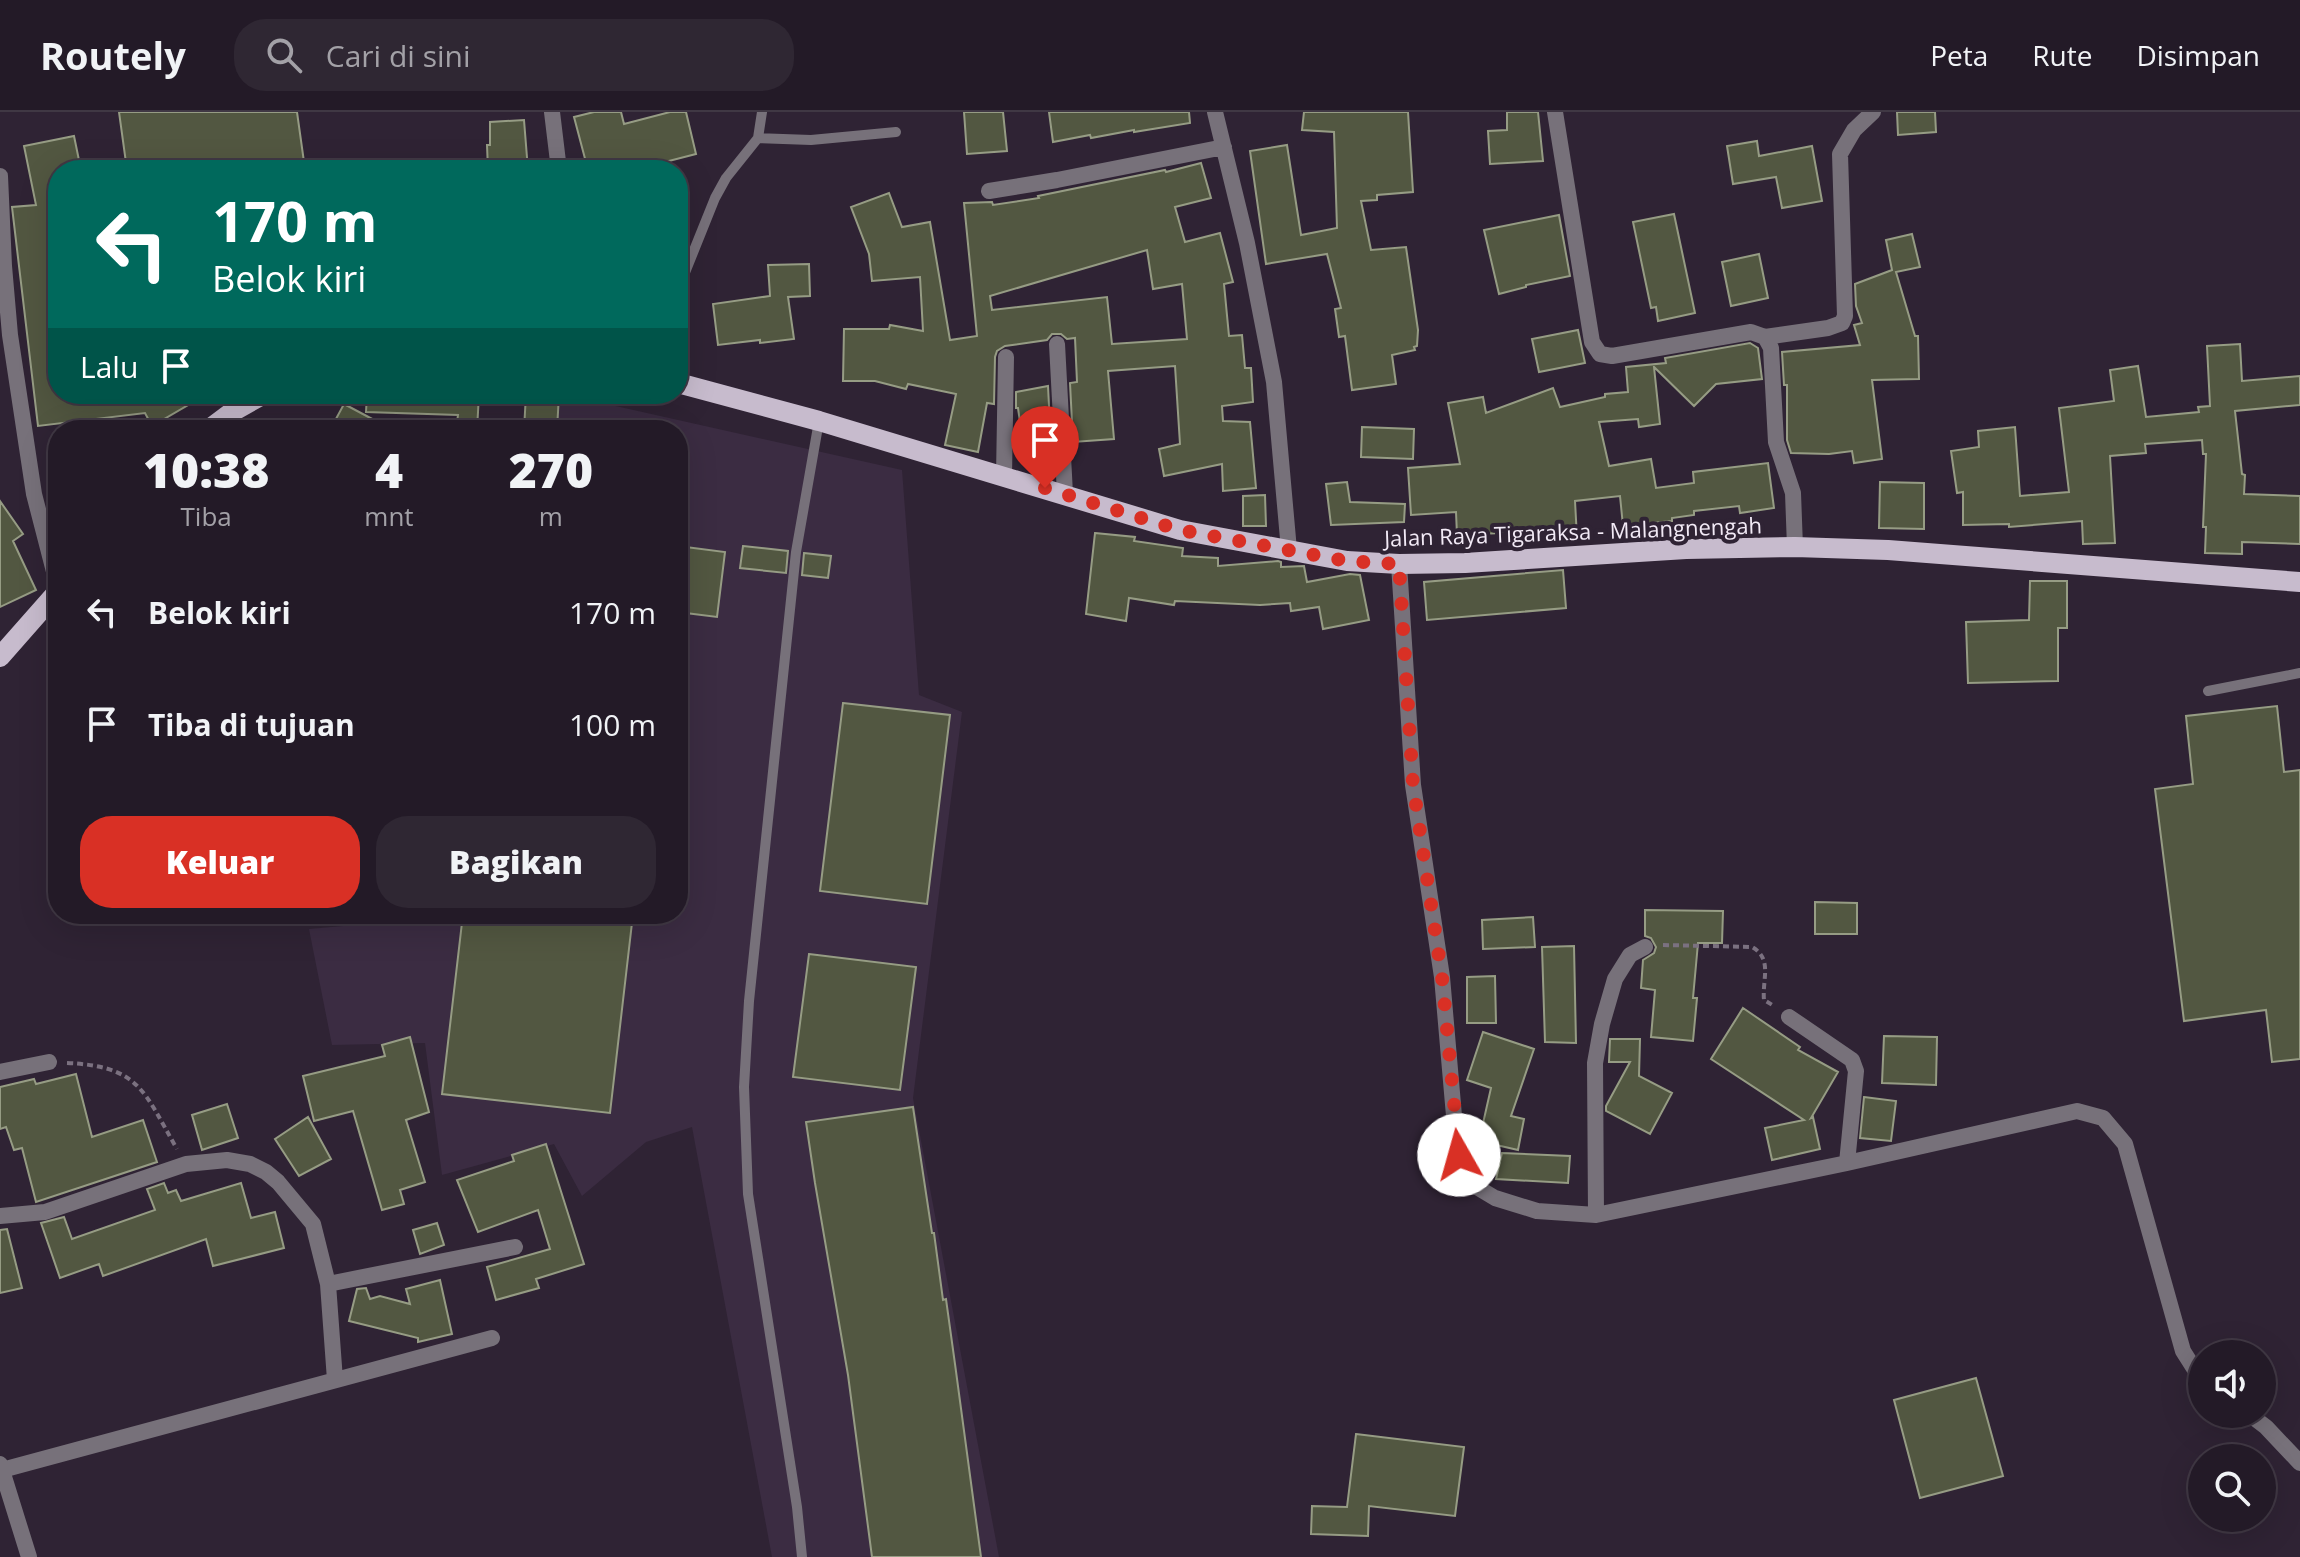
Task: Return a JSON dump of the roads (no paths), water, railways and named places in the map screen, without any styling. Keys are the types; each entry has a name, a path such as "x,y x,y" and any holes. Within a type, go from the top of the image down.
{"main road":[{"name":"Jalan Raya Tigaraksa - Malangnengah","path":"688,386 819,421 1180,530 1347,561 1399,564 1525,560 1686,549 1795,547 1946,554 2300,582"},
{"path":"221,420 246,404"},
{"path":"0,657 48,601"}],"street":[{"path":"552,112 558,160"},
{"path":"1215,112 1247,243 1274,382 1289,550"},
{"path":"1555,112 1592,342 1600,354 1612,356 1751,332 1765,337 1834,327 1843,320 1840,154 1854,130 1873,112"},
{"path":"989,191 1224,147"},
{"path":"0,176 10,335 34,494 48,549"},
{"path":"1765,337 1771,348 1776,442 1793,493 1795,547"},
{"path":"1057,344 1065,494"},
{"path":"1004,476 1006,357"},
{"path":"1399,564 1413,785 1442,977 1456,1139 1462,1170 1475,1186 1495,1198 1537,1211 1596,1215 2077,1111 2103,1118 2125,1144 2183,1351 2188,1359"},
{"path":"1596,1215 1595,1063 1602,1024 1615,979 1630,955 1645,947"},
{"path":"1789,1017 1855,1065 1847,1163"},
{"path":"0,1072 49,1062"},
{"path":"0,1216 45,1212 186,1164 227,1160 250,1164 278,1182 313,1224 328,1284 335,1380"},
{"path":"328,1284 515,1247"},
{"path":"29,1557 1,1467 492,1338"},
{"path":"2267,1428 2300,1463"}],"lane":[{"path":"688,265 726,178 758,138 762,112"},
{"path":"758,138 811,140 896,132"},
{"path":"802,1557 797,1507 748,1194 744,1087 749,1001 796,552 819,421"},
{"path":"2208,691 2300,673"}]}
